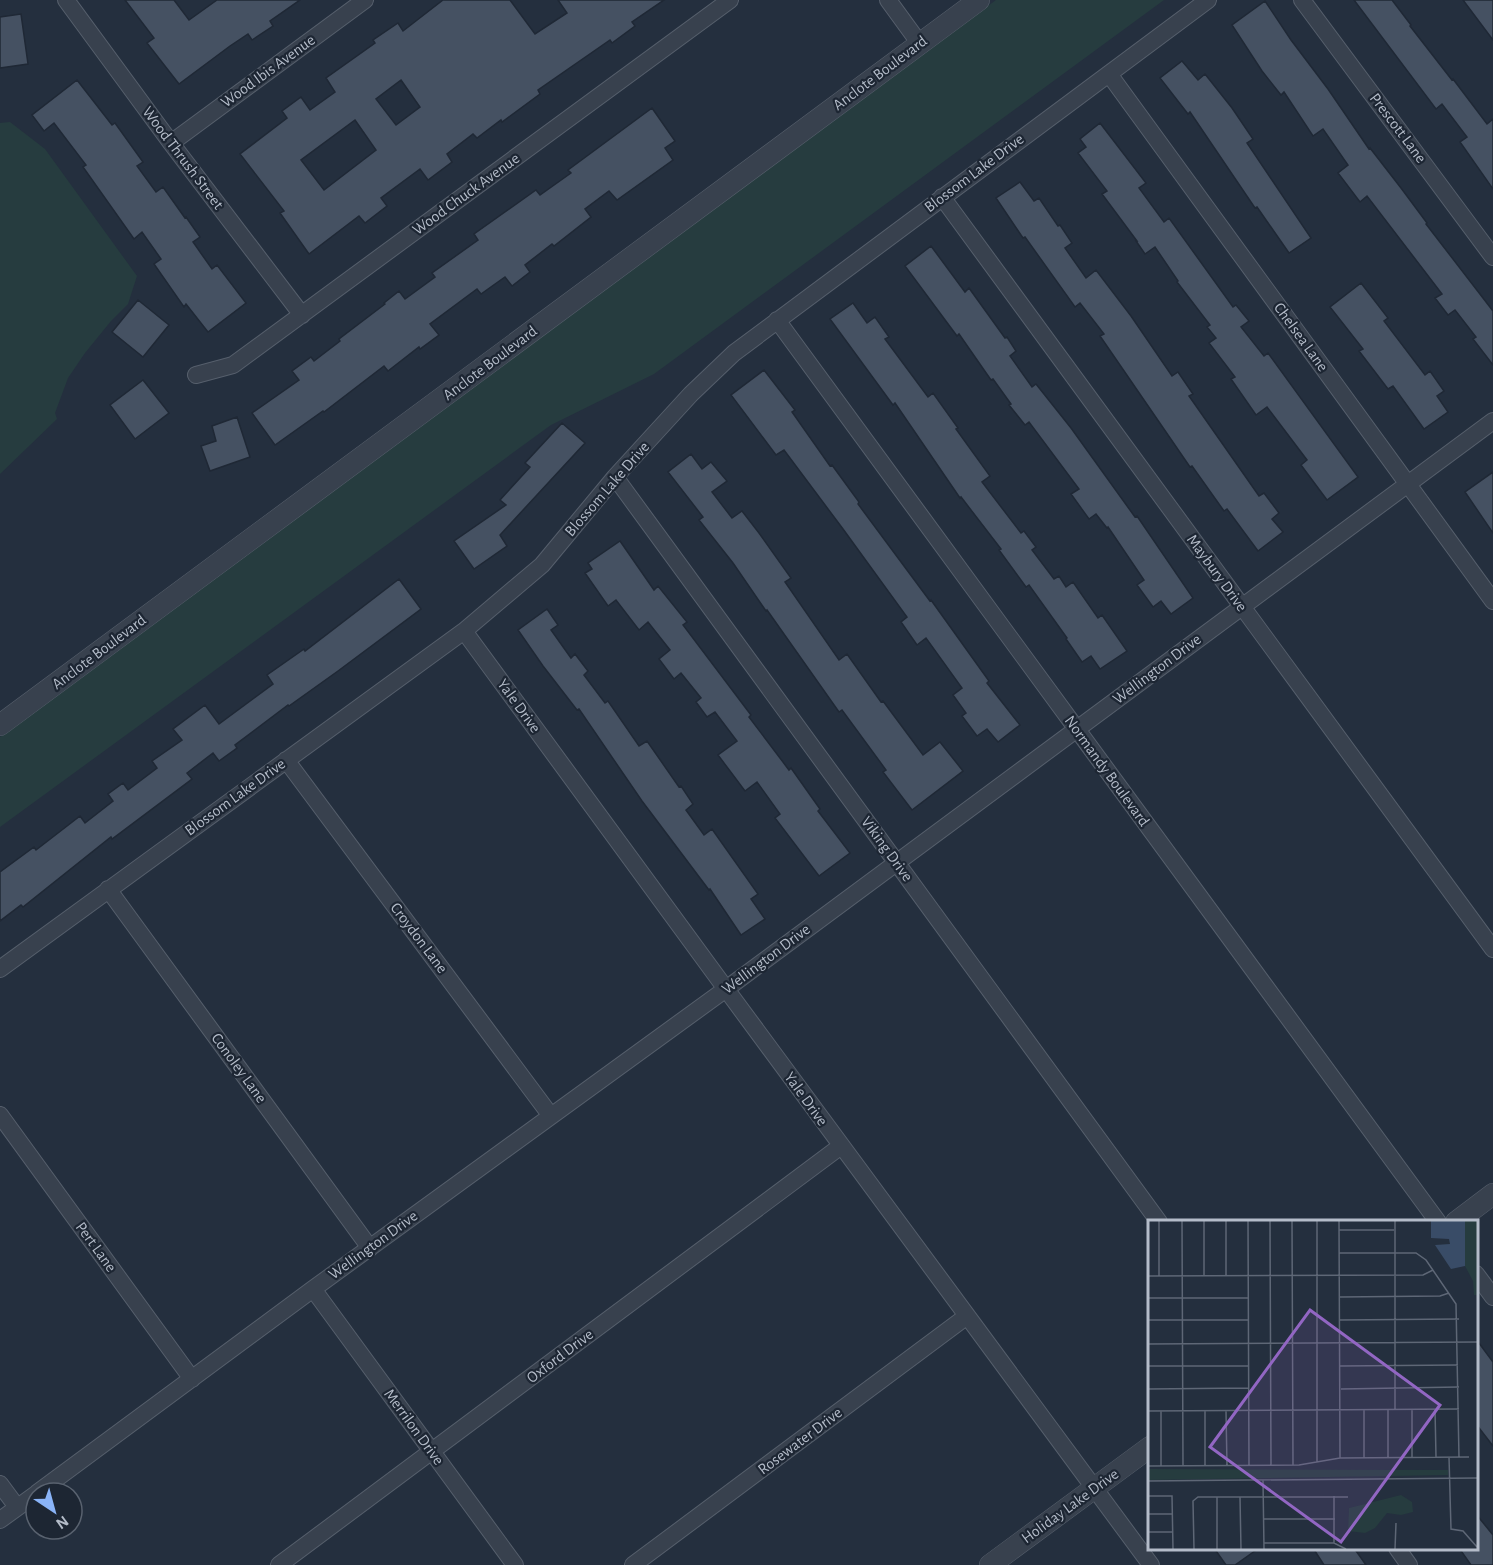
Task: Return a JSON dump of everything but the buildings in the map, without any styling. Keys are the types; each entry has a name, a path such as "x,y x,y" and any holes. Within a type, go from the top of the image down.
{"street":[{"name":"Wood Thrush Street","path":"66,0 302,315"},
{"name":"Wood Ibis Avenue","path":"171,143 365,0"},
{"name":"Wood Chuck Avenue","path":"196,375 233,365 730,0"},
{"path":"888,0 920,44"},
{"name":"Anclote Boulevard","path":"0,725 979,0"},
{"name":"Blossom Lake Drive","path":"0,969 464,631 542,565 615,477 691,394 734,353 1208,0"},
{"name":"Prescott Lane","path":"1302,0 1493,257"},
{"name":"Chelsea Lane","path":"1109,74 1493,601"},
{"name":"Maybury Drive","path":"942,197 1493,950"},
{"name":"Normandy Boulevard","path":"777,320 1437,1220"},
{"name":"Wellington Drive","path":"52,1481 726,989 1493,421"},
{"name":"Viking Drive","path":"615,477 1158,1220"},
{"name":"Yale Drive","path":"464,631 1150,1565"},
{"name":"Croydon Lane","path":"286,760 551,1116"},
{"name":"Conoley Lane","path":"108,889 370,1248"},
{"name":"Pert Lane","path":"0,1115 192,1379"},
{"name":"Oxford Drive","path":"279,1565 841,1146"},
{"path":"1457,1220 1493,1194"},
{"path":"1478,1277 1493,1297"},
{"name":"Merrilon Drive","path":"313,1289 514,1565"},
{"name":"Rosewater Drive","path":"633,1565 967,1316"},
{"name":"Holiday Lake Drive","path":"990,1565 1148,1448"},
{"path":"0,1484 17,1507"},
{"name":"Wellington Drive","path":"0,1521 24,1502"},
{"path":"1398,1550 1409,1565"}],"green space":[{"path":"996,0 1164,0 654,374 551,425 0,827 0,737"},
{"path":"10,122 45,149 137,276 128,304 85,353 68,378 55,413 57,419 0,474 0,123"}]}
